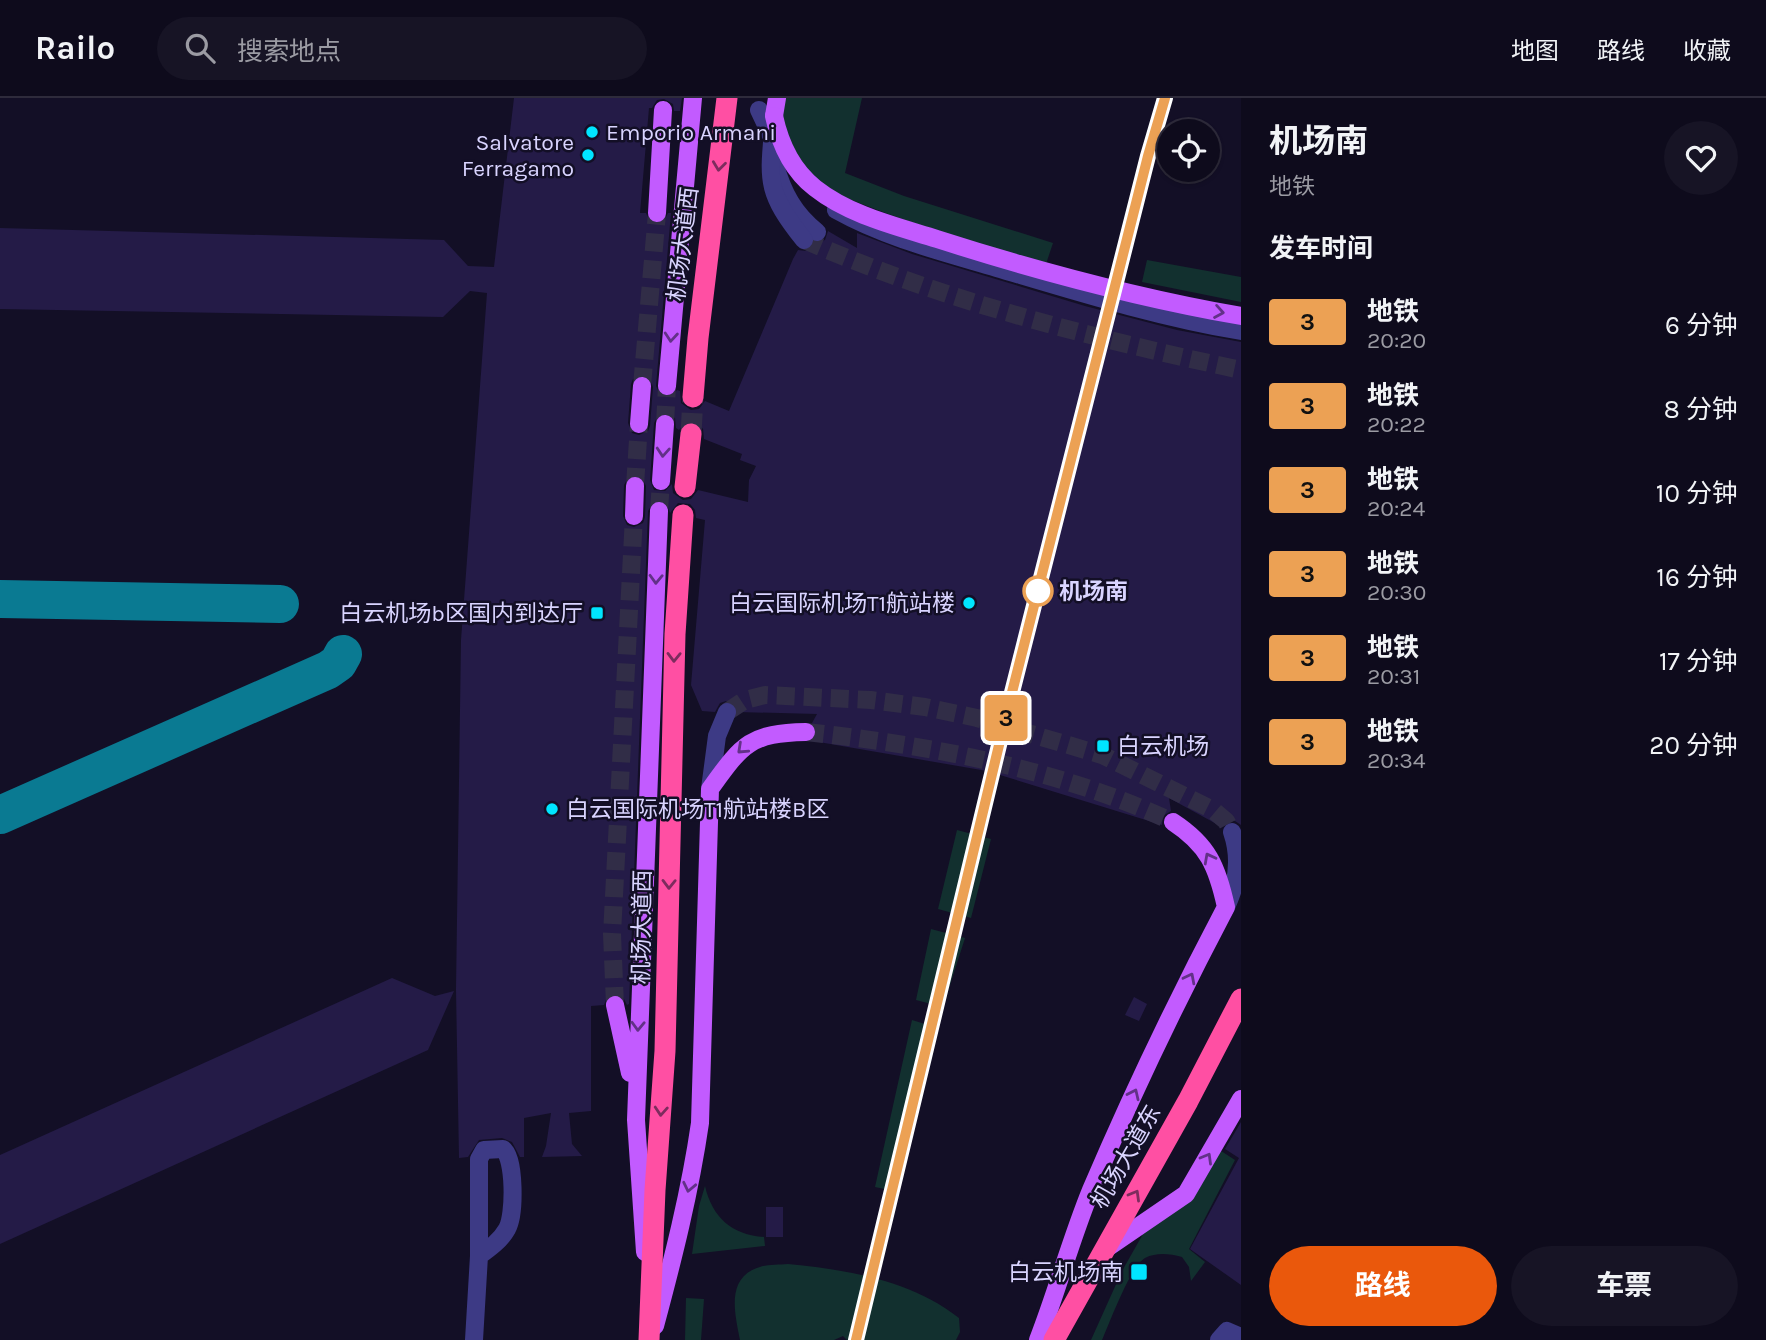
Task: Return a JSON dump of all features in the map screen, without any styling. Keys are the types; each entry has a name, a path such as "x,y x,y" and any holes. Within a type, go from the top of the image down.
{"highway":[{"name":"机场大道西","path":"693,397 727,98"},
{"path":"685,487 691,434"},
{"name":"机场大道西","path":"650,1340 649,1314 664,1051 675,634 683,515"},
{"name":"机场大道东","path":"1054,1340 1188,1101 1241,999"}],"main road":[{"path":"667,386 693,98"},
{"path":"766,106 786,153 813,187 833,201 884,222 1070,279 1177,305 1241,316"},
{"path":"657,213 663,110"},
{"path":"639,424 642,386"},
{"path":"661,481 665,424"},
{"path":"634,516 635,486"},
{"path":"636,1120 659,511"},
{"path":"650,1340 682,1218 700,1123 710,789 735,755 752,740 777,733 806,732"},
{"path":"1038,1340 1091,1192 1159,1039 1226,907 1221,884 1201,843 1172,822"},
{"path":"615,1005 630,1073 636,1120 649,1314"},
{"path":"1104,1250 1186,1194 1241,1099"}],"street":[{"path":"766,106 770,180 775,199 785,217 810,236"},
{"path":"766,106 784,162 815,197 858,223 925,247 1087,295 1197,324 1241,331"},
{"path":"710,789 717,736 727,712"},
{"path":"1226,907 1235,889 1239,863 1238,846 1231,832"},
{"path":"474,1340 479,1256 479,1158 484,1150 503,1149 510,1160 512,1218 499,1240 479,1256"},
{"path":"1219,1340 1227,1331 1241,1337"}],"green space":[{"path":"781,98 862,98 845,173 904,196 1053,243 1046,264 911,222 821,186 803,168 793,150 786,130"},
{"path":"1147,260 1241,277 1241,302 1142,282"},
{"path":"957,830 991,839 971,918 938,909"},
{"path":"931,929 965,938 943,1007 916,1000"},
{"path":"912,1020 938,1028 894,1191 875,1187"},
{"path":"1218,1149 1235,1160 1189,1249 1205,1262 1191,1281 1189,1267 1182,1257 1164,1254 1145,1258 1127,1283 1102,1340 1091,1340 1122,1271 1143,1234"},
{"path":"705,1186 713,1207 725,1222 742,1233 764,1237 765,1246 692,1254 699,1206"},
{"path":"788,1264 856,1274 900,1286 920,1294 959,1318 960,1332 956,1340 847,1340 843,1336 834,1340 740,1340 735,1297 741,1279 760,1267"},
{"path":"686,1298 704,1299 701,1340 685,1340"}],"building":[{"path":"514,98 682,98 680,111 674,111 673,104 664,99 657,100 652,108 649,108 640,213 646,213 650,222 657,224 663,223 668,213 671,213 656,386 660,395 665,397 680,391 681,403 691,410 699,409 705,401 729,411 793,259 798,250 806,251 815,243 825,240 828,231 857,248 857,233 912,254 1085,306 1177,330 1241,342 1241,825 1229,821 1222,827 1169,798 1171,811 1163,816 1162,825 987,771 813,741 817,732 812,723 817,714 738,712 736,705 726,701 720,703 715,712 702,711 691,685 705,520 696,518 695,510 690,504 678,503 670,513 666,502 654,501 648,511 629,1004 627,1005 623,997 613,994 607,997 604,1005 591,1006 591,1111 569,1113 572,1144 582,1156 542,1157 551,1113 524,1118 524,1157 520,1157 512,1142 502,1138 479,1140 468,1157 459,1158 456,990 461,640 487,293 470,291 443,317 0,309 0,228 444,240 468,266 494,267","holes":["642,375 649,377 653,387 650,426 648,431 639,435 632,433 628,423 631,384 633,379","666,413 675,418 676,428 679,430 686,422 698,423 703,429 704,439 742,454 740,460 756,466 749,480 748,502 698,490 691,499 683,500 673,493 672,484 665,491 654,490 650,480 654,423 659,414","629,476 642,477 646,486 645,517 643,523 634,527 627,525 623,516 624,485"]},
{"path":"392,978 435,996 454,991 428,1050 0,1244 0,1155"},
{"path":"1134,997 1147,1004 1139,1021 1125,1015"},
{"path":"1241,1122 1241,1285 1190,1249 1239,1158 1225,1149"},
{"path":"766,1207 783,1207 783,1237 766,1237"}],"taxiway":[{"path":"0,599 280,604"},
{"path":"0,815 328,670 338,663 343,654"}],"tunnel":[{"path":"642,386 657,213"},
{"path":"804,240 910,282 965,300 1074,331 1241,370"},
{"path":"665,424 667,386"},
{"path":"691,434 693,397"},
{"path":"635,486 639,424"},
{"path":"659,511 661,481"},
{"path":"615,1005 612,934 634,516"},
{"path":"727,712 745,700 765,695 871,700 925,707 977,718 1102,755 1213,810 1226,821 1232,832"},
{"path":"806,732 899,744 993,762 1085,787 1173,822"}],"metro line":[{"name":"3","path":"856,1340 1006,716 1165,98"}],"place":[{"name":"Emporio Armani","path":"592,132"},
{"name":"Salvatore Ferragamo","path":"588,155"},
{"name":"机场南","path":"1038,591"},
{"name":"白云国际机场T1航站楼","path":"969,603"},
{"name":"白云机场b区国内到达厅","path":"597,613"},
{"name":"白云机场","path":"1103,746"},
{"name":"白云国际机场T1航站楼B区","path":"552,809"},
{"name":"白云机场南","path":"1139,1272"}]}
